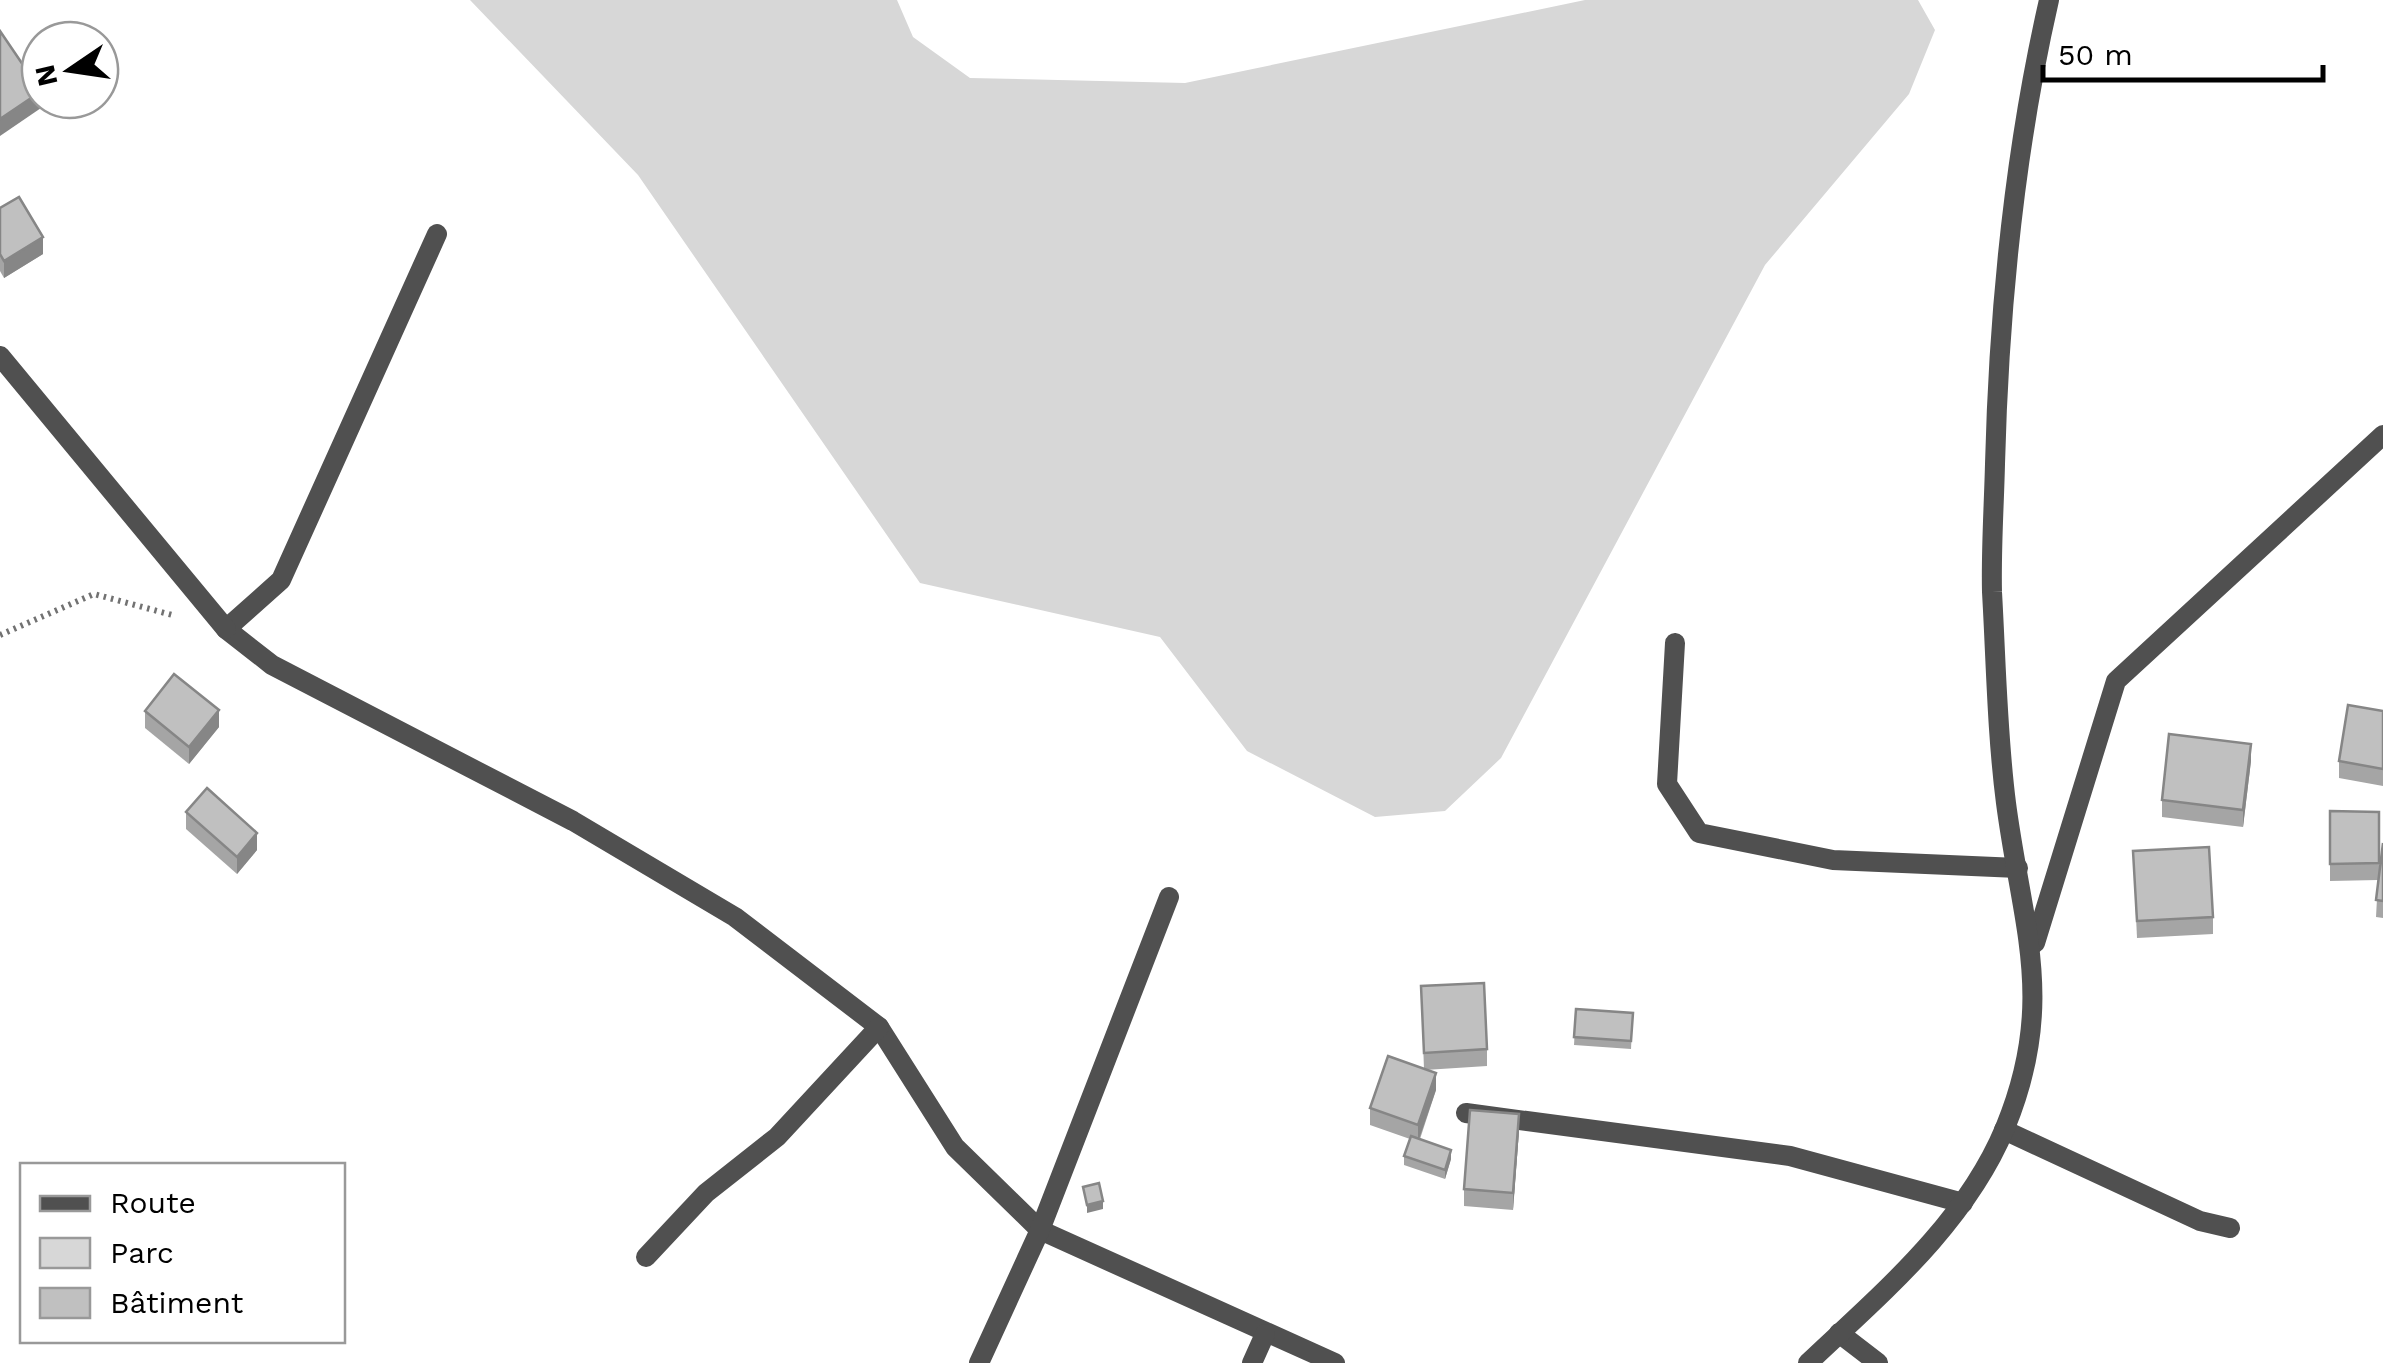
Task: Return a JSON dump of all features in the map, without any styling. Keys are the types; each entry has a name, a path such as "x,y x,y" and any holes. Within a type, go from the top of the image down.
{"street":[{"path":"1808,1363 1952,1221 2004,1130 2019,1086 2036,993 2033,950 2006,802 1992,587 1996,400 2010,210 2049,0"},
{"path":"226,629 281,580 437,234"},
{"path":"0,356 226,629 272,665 573,821 735,917 880,1028 955,1147 1040,1230 1335,1363"},
{"path":"2033,950 2116,681 2383,435"},
{"path":"1675,643 1667,784 1699,833 1833,860 2018,868"},
{"path":"979,1363 1040,1230 1169,897"},
{"path":"646,1258 706,1192 777,1137 880,1028"},
{"path":"1466,1113 1790,1156 1963,1203"},
{"path":"2004,1130 2200,1221 2230,1228"},
{"path":"1840,1333 1878,1363"},
{"path":"1252,1363 1265,1334"}],"path":[{"path":"0,635 94,594 226,629"}],"green space":[{"path":"470,0 897,0 913,37 970,78 1185,83 1585,0 1918,0 1935,30 1909,94 1765,265 1501,758 1445,811 1375,817 1247,751 1160,637 920,583 638,175"}],"building":[{"path":"0,31 20,60 20,106 0,119"},
{"path":"19,197 43,237 4,261 0,254 0,208"},
{"path":"174,674 219,710 189,747 145,711"},
{"path":"2348,705 2383,711 2383,769 2339,761"},
{"path":"2169,734 2251,744 2243,810 2162,800"},
{"path":"207,788 257,833 237,857 186,812"},
{"path":"2330,811 2379,812 2379,863 2330,864"},
{"path":"2383,843 2383,901 2376,900"},
{"path":"2209,847 2213,917 2137,921 2133,851"},
{"path":"1484,983 1487,1049 1424,1053 1421,986"},
{"path":"1576,1009 1633,1013 1631,1041 1574,1037"},
{"path":"1388,1056 1436,1073 1418,1125 1370,1108"},
{"path":"1470,1110 1519,1114 1513,1193 1464,1189"},
{"path":"1411,1136 1451,1150 1445,1170 1404,1156"},
{"path":"1099,1183 1103,1201 1087,1205 1083,1187"}]}
